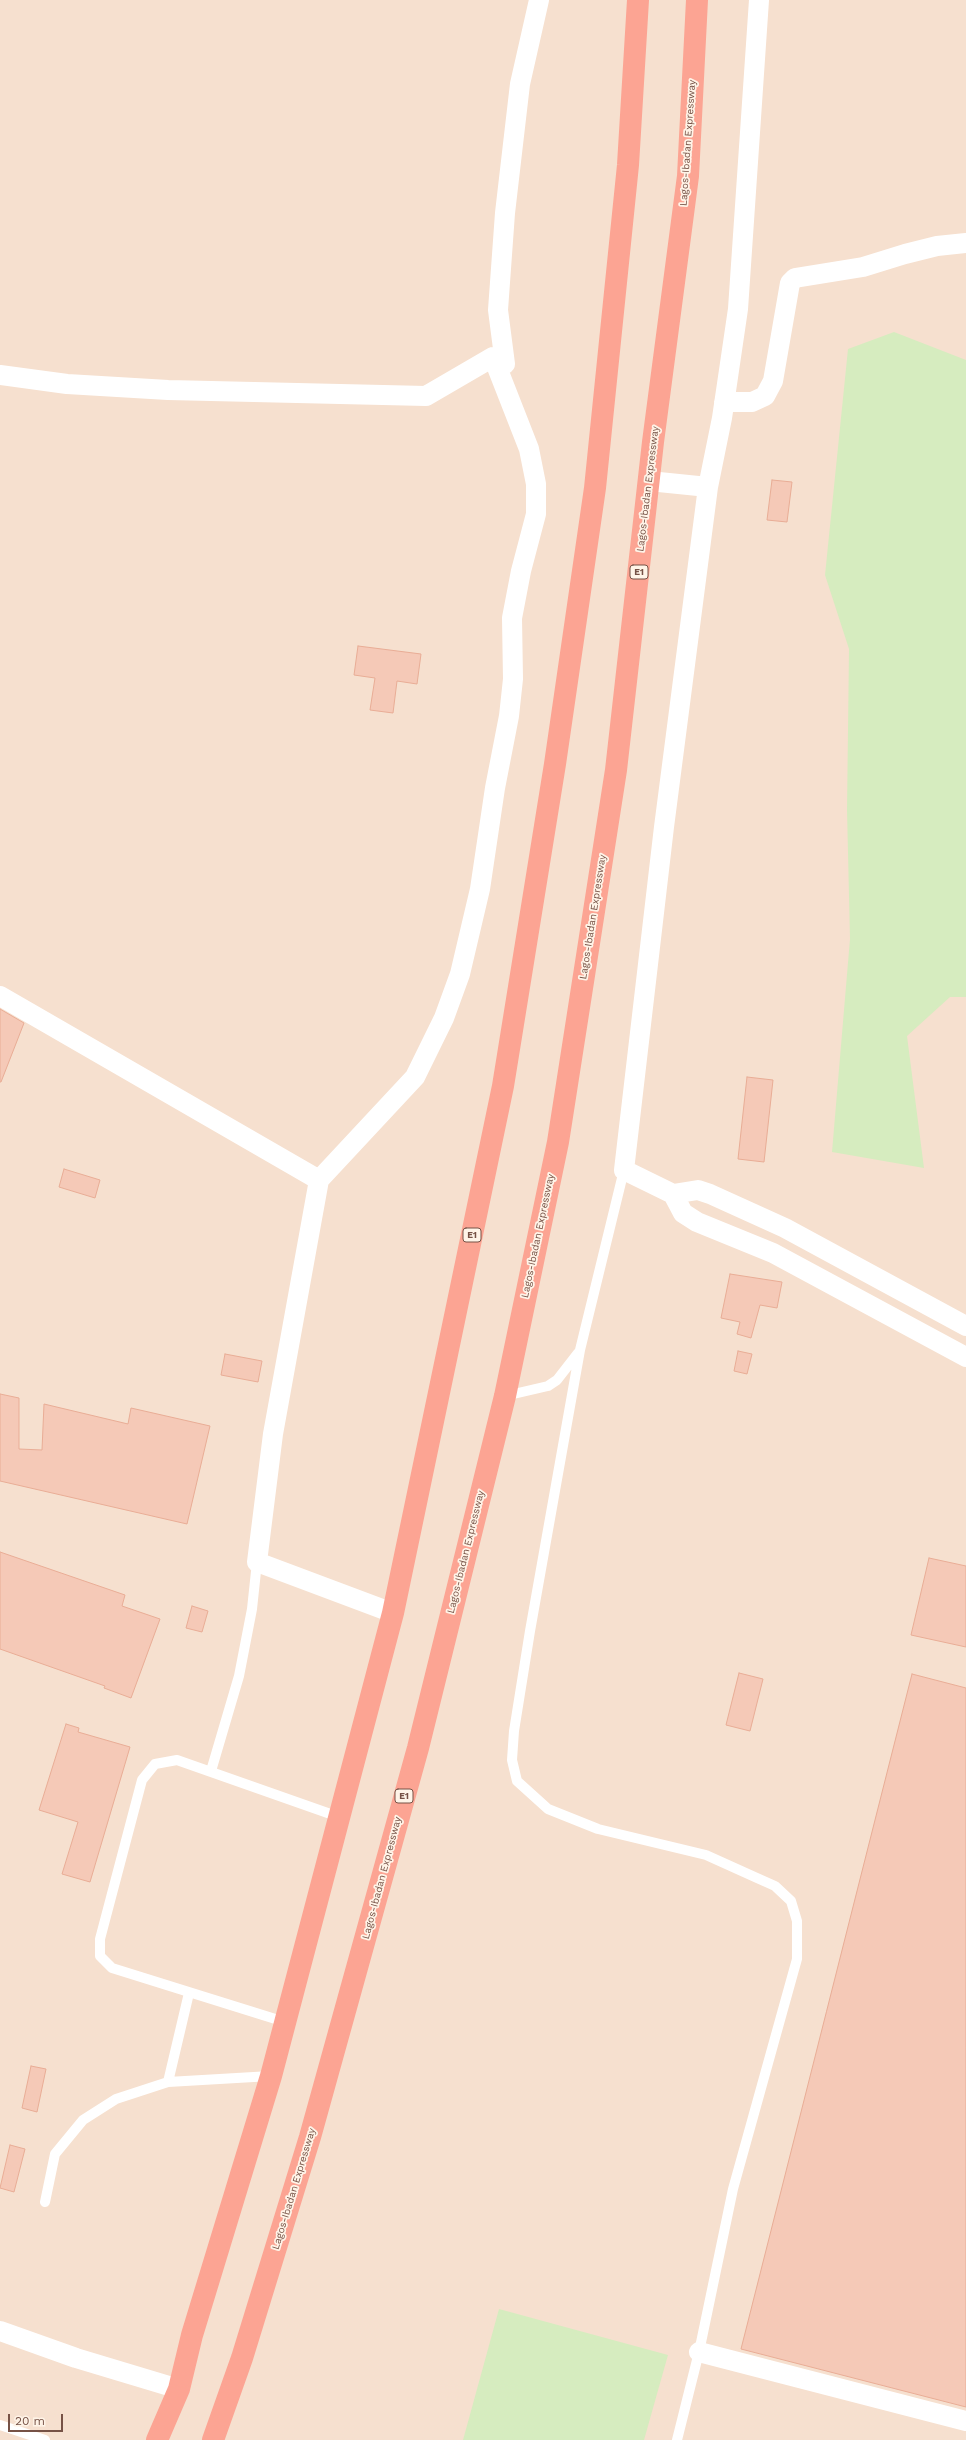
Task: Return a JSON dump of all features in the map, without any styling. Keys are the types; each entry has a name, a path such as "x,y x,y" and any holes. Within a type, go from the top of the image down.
{"highway":[{"name":"E1","path":"157,2440 179,2389 192,2335 271,2076 393,1614 503,1086 555,764 595,488 628,165 638,0"},
{"name":"Lagos-Ibadan Expressway","path":"213,2440 242,2358 310,2137 418,1748 505,1396 558,1142 613,793 649,480 688,176 697,0"}],"street":[{"path":"494,357 505,364 498,310 505,213 520,84 539,0"},
{"path":"759,0 738,308 724,402 708,487 663,835 624,1170 672,1194 684,1213 697,1222 773,1253 966,1357"},
{"path":"724,402 752,402 765,396 773,381 790,283 795,278 863,267 904,254 937,246 966,243"},
{"path":"0,375 66,384 168,390 426,396 494,357"},
{"path":"393,1614 257,1562 273,1434 319,1180 415,1077 444,1018 460,974 480,889 495,788 509,716 513,679 512,618 521,571 536,514 536,484 529,449 494,357"},
{"path":"649,480 708,487"},
{"path":"0,996 319,1180"},
{"path":"672,1194 698,1190 717,1197 785,1228 966,1326"},
{"path":"0,2331 76,2358 179,2389"},
{"path":"699,2352 966,2421"}],"lane":[{"path":"624,1170 580,1350 514,1731 512,1760 517,1781 548,1809 598,1829 706,1855 775,1886 791,1901 797,1921 797,1959 733,2189 699,2352 677,2440"},
{"path":"505,1396 530,1392 548,1386 557,1380 580,1350"},
{"path":"211,1771 239,1676 252,1609 257,1562"},
{"path":"285,2022 188,1993 112,1968 100,1956 100,1939 142,1780 155,1764 177,1760 339,1817"},
{"path":"168,2082 188,1993"},
{"path":"45,2202 55,2154 83,2120 116,2099 168,2082 271,2076"},
{"path":"0,2425 45,2440"}],"shaded area":[{"path":"0,0 966,0 966,2440 0,2440"}],"green space":[{"path":"894,332 966,360 966,997 950,997 907,1036 924,1168 832,1152 850,939 847,810 849,649 825,575 848,349"},
{"path":"499,2309 668,2355 644,2440 463,2440"}],"building":[{"path":"772,480 792,482 787,522 767,520"},
{"path":"358,646 421,654 417,684 397,681 393,713 370,710 375,678 354,675"},
{"path":"0,1009 24,1023 1,1082 0,1082"},
{"path":"747,1077 773,1080 764,1162 738,1159"},
{"path":"64,1169 100,1180 95,1198 59,1187"},
{"path":"730,1274 782,1282 777,1308 760,1305 751,1338 737,1334 740,1322 721,1318"},
{"path":"738,1351 752,1354 747,1374 734,1371"},
{"path":"225,1354 262,1361 258,1382 221,1375"},
{"path":"0,1394 19,1398 19,1449 42,1450 44,1404 128,1424 131,1408 210,1426 187,1524 0,1481"},
{"path":"0,1552 125,1595 122,1606 160,1619 131,1698 104,1688 105,1686 0,1649"},
{"path":"929,1558 966,1566 966,1647 911,1635"},
{"path":"192,1606 208,1611 202,1632 186,1628"},
{"path":"739,1673 763,1679 750,1731 726,1725"},
{"path":"912,1674 966,1688 966,2407 741,2349"},
{"path":"66,1724 79,1728 78,1732 130,1747 90,1882 62,1874 78,1822 39,1810"},
{"path":"31,2066 46,2069 37,2112 22,2108"},
{"path":"10,2145 25,2149 14,2192 0,2188"}]}
